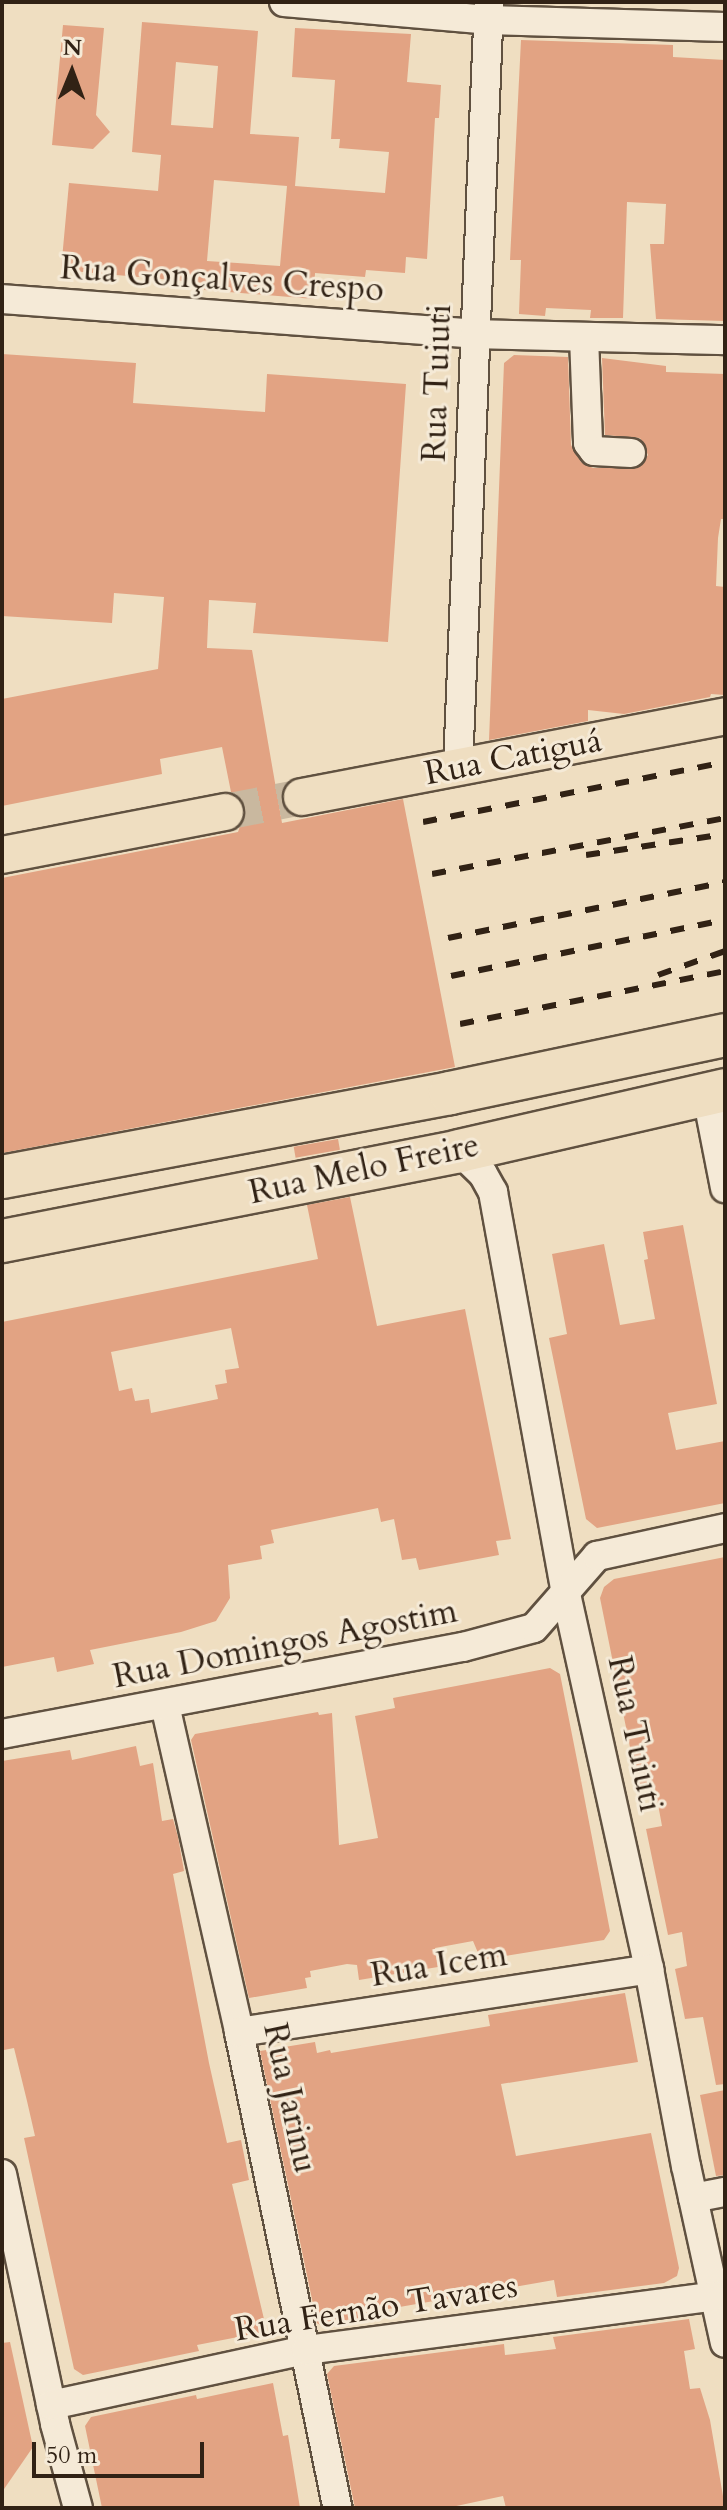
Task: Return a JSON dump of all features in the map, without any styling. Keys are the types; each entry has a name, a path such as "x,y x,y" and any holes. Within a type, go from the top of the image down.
{"highway":[{"name":"Rua Melo Freire","path":"2,1177 450,1093 725,1035"},
{"name":"Rua Melo Freire","path":"2,1241 459,1151 716,1093"}],"main road":[{"name":"Rua Catiguá","path":"302,797 725,716"},
{"path":"2,855 225,812"}],"street":[{"path":"284,2 488,11 725,27"},
{"name":"Rua Tuiuti","path":"458,767 488,11"},
{"name":"Rua Gonçalves Crespo","path":"2,299 475,334 725,340"},
{"path":"584,337 588,443 594,451 631,453"},
{"path":"716,1093 725,1188"},
{"name":"Rua Tuiuti","path":"459,1151 483,1174 493,1192 566,1594 649,1969 693,2198 725,2343"},
{"name":"Rua Domingos Agostim","path":"2,1734 463,1647 534,1628 597,1556 725,1528"},
{"name":"Rua Jarinu","path":"165,1705 239,2032 338,2508"},
{"name":"Rua Icem","path":"239,2032 649,1969"},
{"path":"2,2174 51,2405 78,2508"},
{"path":"693,2198 725,2192"},
{"name":"Rua Fernão Tavares","path":"51,2405 306,2350 715,2296"}],"building":[{"path":"142,22 258,31 250,134 299,137 295,186 385,193 389,152 339,148 340,139 331,139 335,80 292,77 295,28 411,34 407,82 441,85 439,118 435,118 427,259 406,257 405,273 366,270 365,277 315,273 314,299 204,290 205,283 61,270 69,183 158,191 161,155 132,152","holes":["176,62 218,66 213,128 171,125","214,180 287,186 280,266 207,261"]},
{"path":"63,25 104,28 96,115 110,132 93,149 52,145"},
{"path":"521,40 673,45 673,57 725,60 725,321 656,319 650,244 664,244 666,204 627,202 623,318 590,318 591,310 546,308 545,316 519,314 521,260 510,260"},
{"path":"2,354 136,363 133,403 265,412 267,374 406,384 388,642 253,633 256,603 209,600 207,648 252,650 282,823 403,799 455,1067 2,1153 2,878 238,832 246,809 240,798 231,792 222,747 160,759 162,774 2,806 2,699 158,669 164,597 114,593 112,623 2,616"},
{"path":"514,355 568,357 571,445 581,462 593,468 638,468 648,455 640,438 605,435 602,358 666,366 666,372 725,374 725,519 721,519 718,538 716,586 725,587 725,695 711,694 710,697 624,714 588,710 588,721 489,740 504,363"},
{"path":"338,1139 340,1150 296,1158 294,1147"},
{"path":"350,1197 377,1326 465,1309 511,1539 496,1541 499,1555 419,1570 416,1558 402,1560 394,1519 381,1522 378,1508 271,1530 274,1543 260,1546 262,1559 228,1565 230,1598 216,1621 181,1632 90,1650 94,1664 57,1672 54,1657 2,1667 2,1322 318,1259 307,1205","holes":["231,1328 239,1368 225,1370 227,1383 215,1385 218,1399 151,1413 149,1399 135,1401 132,1388 119,1391 111,1352"]},
{"path":"683,1225 717,1404 668,1413 676,1450 725,1441 725,1503 597,1528 586,1519 549,1338 567,1334 552,1254 604,1244 620,1325 655,1319 644,1260 648,1259 643,1232"},
{"path":"725,1557 725,2084 716,2085 703,2017 685,2019 675,1969 687,1966 682,1932 668,1935 646,1829 662,1826 655,1788 639,1792 600,1598 604,1587 614,1579"},
{"path":"550,1668 560,1674 610,1931 604,1940 481,1960 473,1941 435,1948 438,1967 359,1980 357,1965 347,1964 310,1971 311,1977 305,1978 307,1988 249,1998 191,1740 195,1734 318,1712 319,1715 332,1713 339,1845 378,1838 355,1716 395,1708 393,1698"},
{"path":"136,1746 140,1766 153,1763 162,1821 173,1819 178,1837 184,1871 173,1874 209,2063 227,2143 241,2140 249,2180 232,2184 264,2319 261,2319 263,2332 197,2345 199,2351 83,2375 74,2369 24,2138 35,2136 27,2101 14,2048 4,2050 2,2039 2,1761 70,1750 72,1760"},
{"path":"625,1993 638,2062 501,2084 516,2156 651,2133 679,2268 677,2276 664,2283 557,2297 554,2280 365,2313 366,2322 323,2327 317,2323 260,2051 315,2042 317,2053 330,2050 331,2053 490,2026 488,2015"},
{"path":"725,2090 725,2175 716,2176 700,2095"},
{"path":"689,2319 695,2349 684,2351 690,2389 700,2388 710,2420 725,2508 506,2508 503,2496 447,2508 355,2508 327,2374 334,2366 504,2344 505,2355 556,2349 553,2337"},
{"path":"10,2342 33,2447 2,2492 2,2343"},
{"path":"273,2383 283,2436 288,2435 300,2508 102,2508 85,2426 91,2417"}],"tunnel":[{"path":"225,812 302,797"}],"railway":[{"path":"423,822 725,762"},
{"path":"432,874 725,818"},
{"path":"586,855 725,834"},
{"path":"448,938 725,882"},
{"path":"451,976 725,920"},
{"path":"658,975 725,951"},
{"path":"460,1024 725,971"}]}
